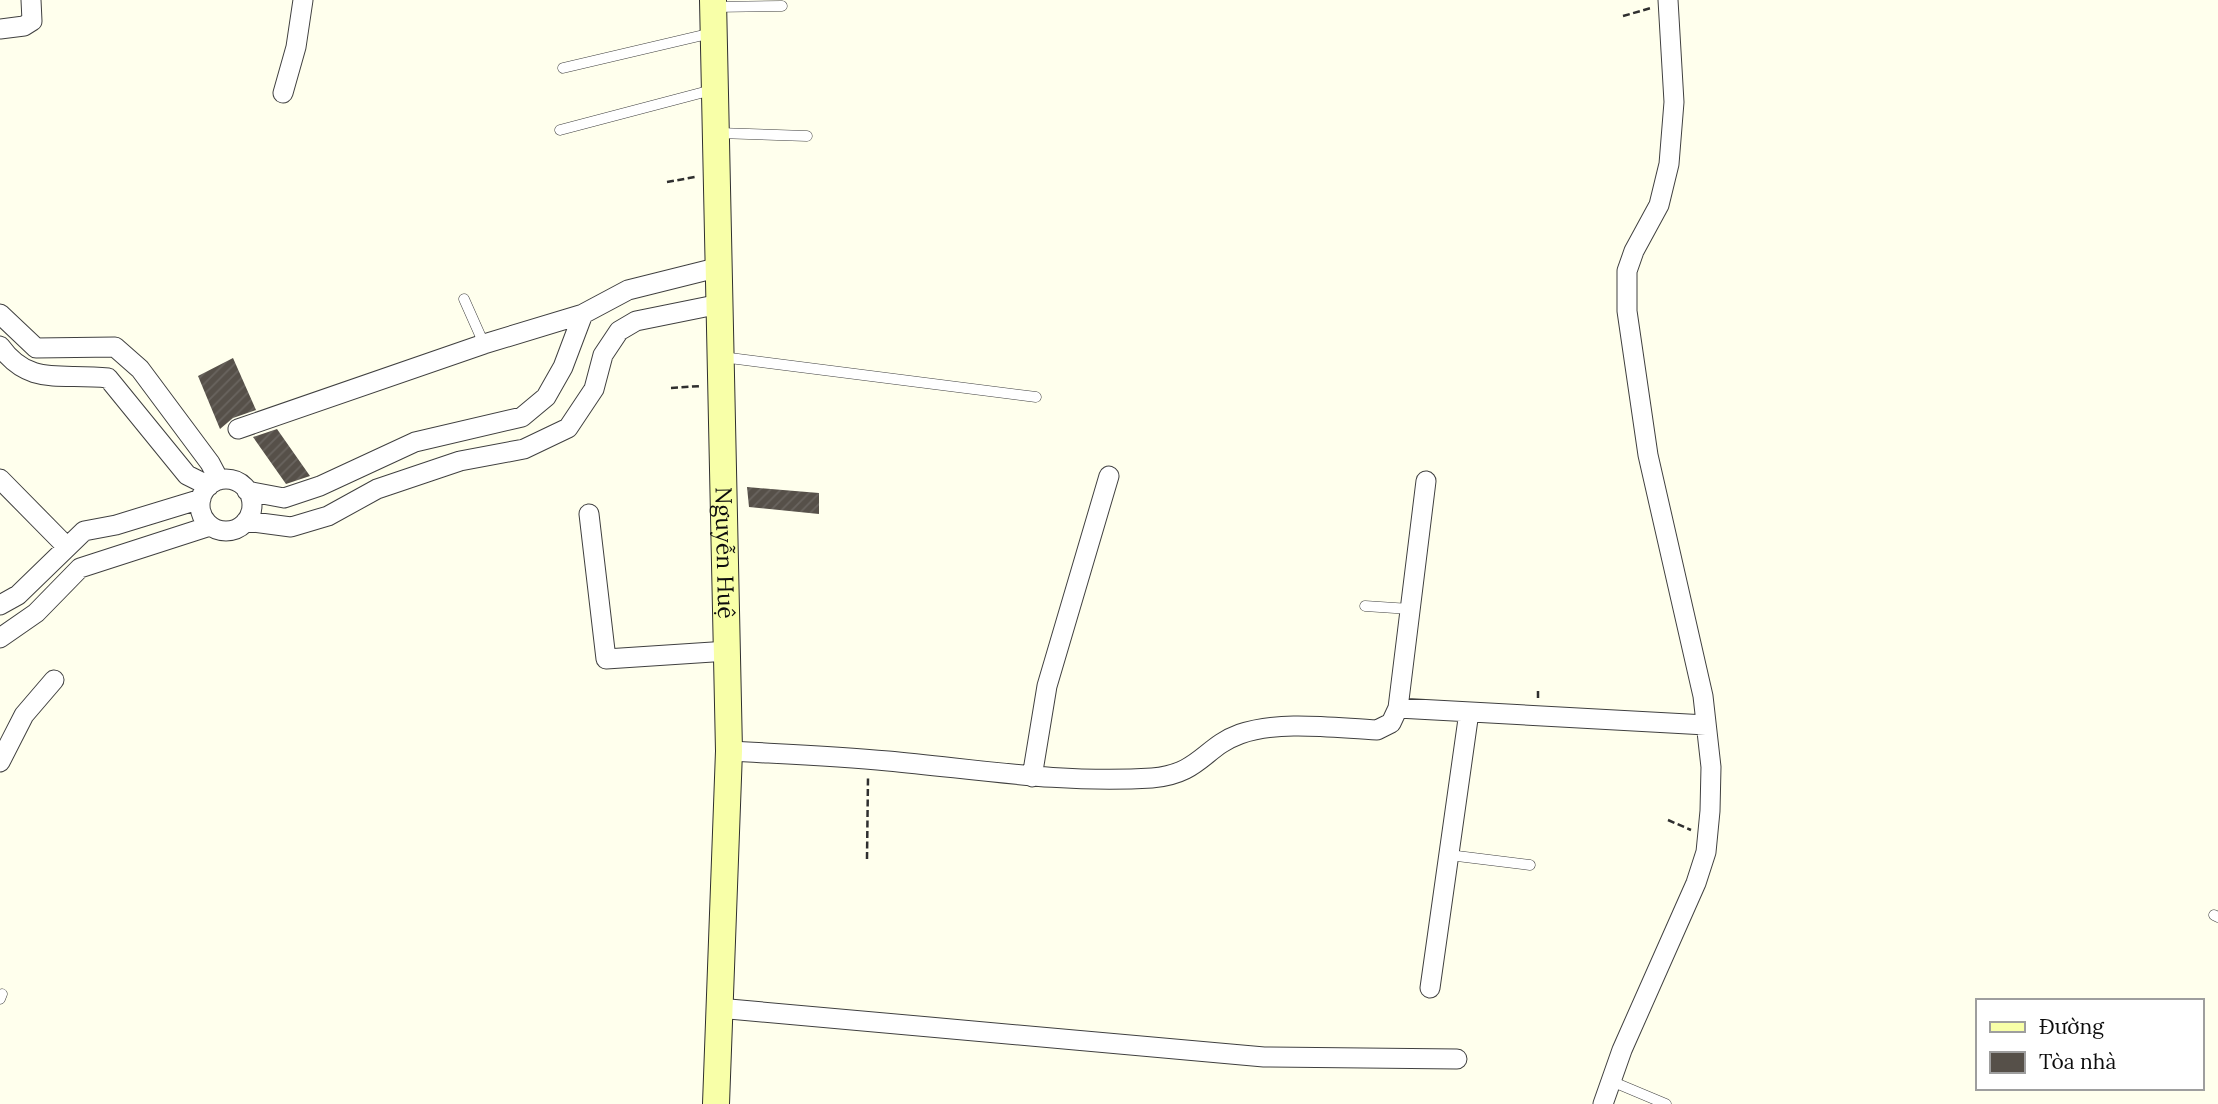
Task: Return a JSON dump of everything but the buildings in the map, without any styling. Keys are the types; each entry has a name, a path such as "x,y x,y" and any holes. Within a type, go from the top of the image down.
{"street":[{"path":"0,29 24,26 32,21 31,0"},
{"path":"283,93 296,47 303,0"},
{"path":"1603,1104 1643,1001 1696,883 1706,852 1711,767 1703,696 1639,406 1627,311 1627,271 1634,251 1659,205 1669,164 1674,103 1668,2"},
{"name":"Nguyễn Huệ","path":"713,3 729,751 716,1104"},
{"path":"238,429 484,344 583,314 628,290 720,267"},
{"path":"246,521 291,527 328,516 377,489 460,461 524,449 568,428 594,389 603,355 619,331 636,321 720,304"},
{"path":"0,605 18,595 84,531 116,525 235,481 247,491 284,498 320,486 415,442 522,417 546,397 564,368 583,314"},
{"path":"0,315 36,348 115,346 140,369 210,463 210,489 201,513 210,526"},
{"path":"0,346 12,363 32,374 108,378 187,475 210,489"},
{"path":"1032,777 1047,685 1108,476"},
{"path":"0,479 67,547"},
{"path":"729,751 869,759 1091,781 1167,776 1201,762 1217,746 1237,735 1257,729 1302,727 1377,730 1391,723 1398,708 1426,481"},
{"path":"0,638 36,613 80,568 210,526 225,531 233,530 246,521 252,506 247,491"},
{"path":"589,514 606,659 728,651"},
{"path":"0,762 24,715 54,680"},
{"path":"1398,708 1706,725"},
{"path":"1430,988 1469,712"},
{"path":"718,1008 1264,1057 1457,1059"}],"lane":[{"path":"713,3 782,6"},
{"path":"563,68 712,33"},
{"path":"560,130 713,90"},
{"path":"714,133 807,136"},
{"path":"464,299 484,344"},
{"path":"721,357 1036,397"},
{"path":"1365,606 1410,609"},
{"path":"1449,855 1530,865"},
{"path":"1611,1081 1666,1104"}],"path":[{"path":"1623,16 1668,2"},
{"path":"667,182 716,174"},
{"path":"671,388 722,385"},
{"path":"867,859 869,759"},
{"path":"1668,820 1706,837"}]}
